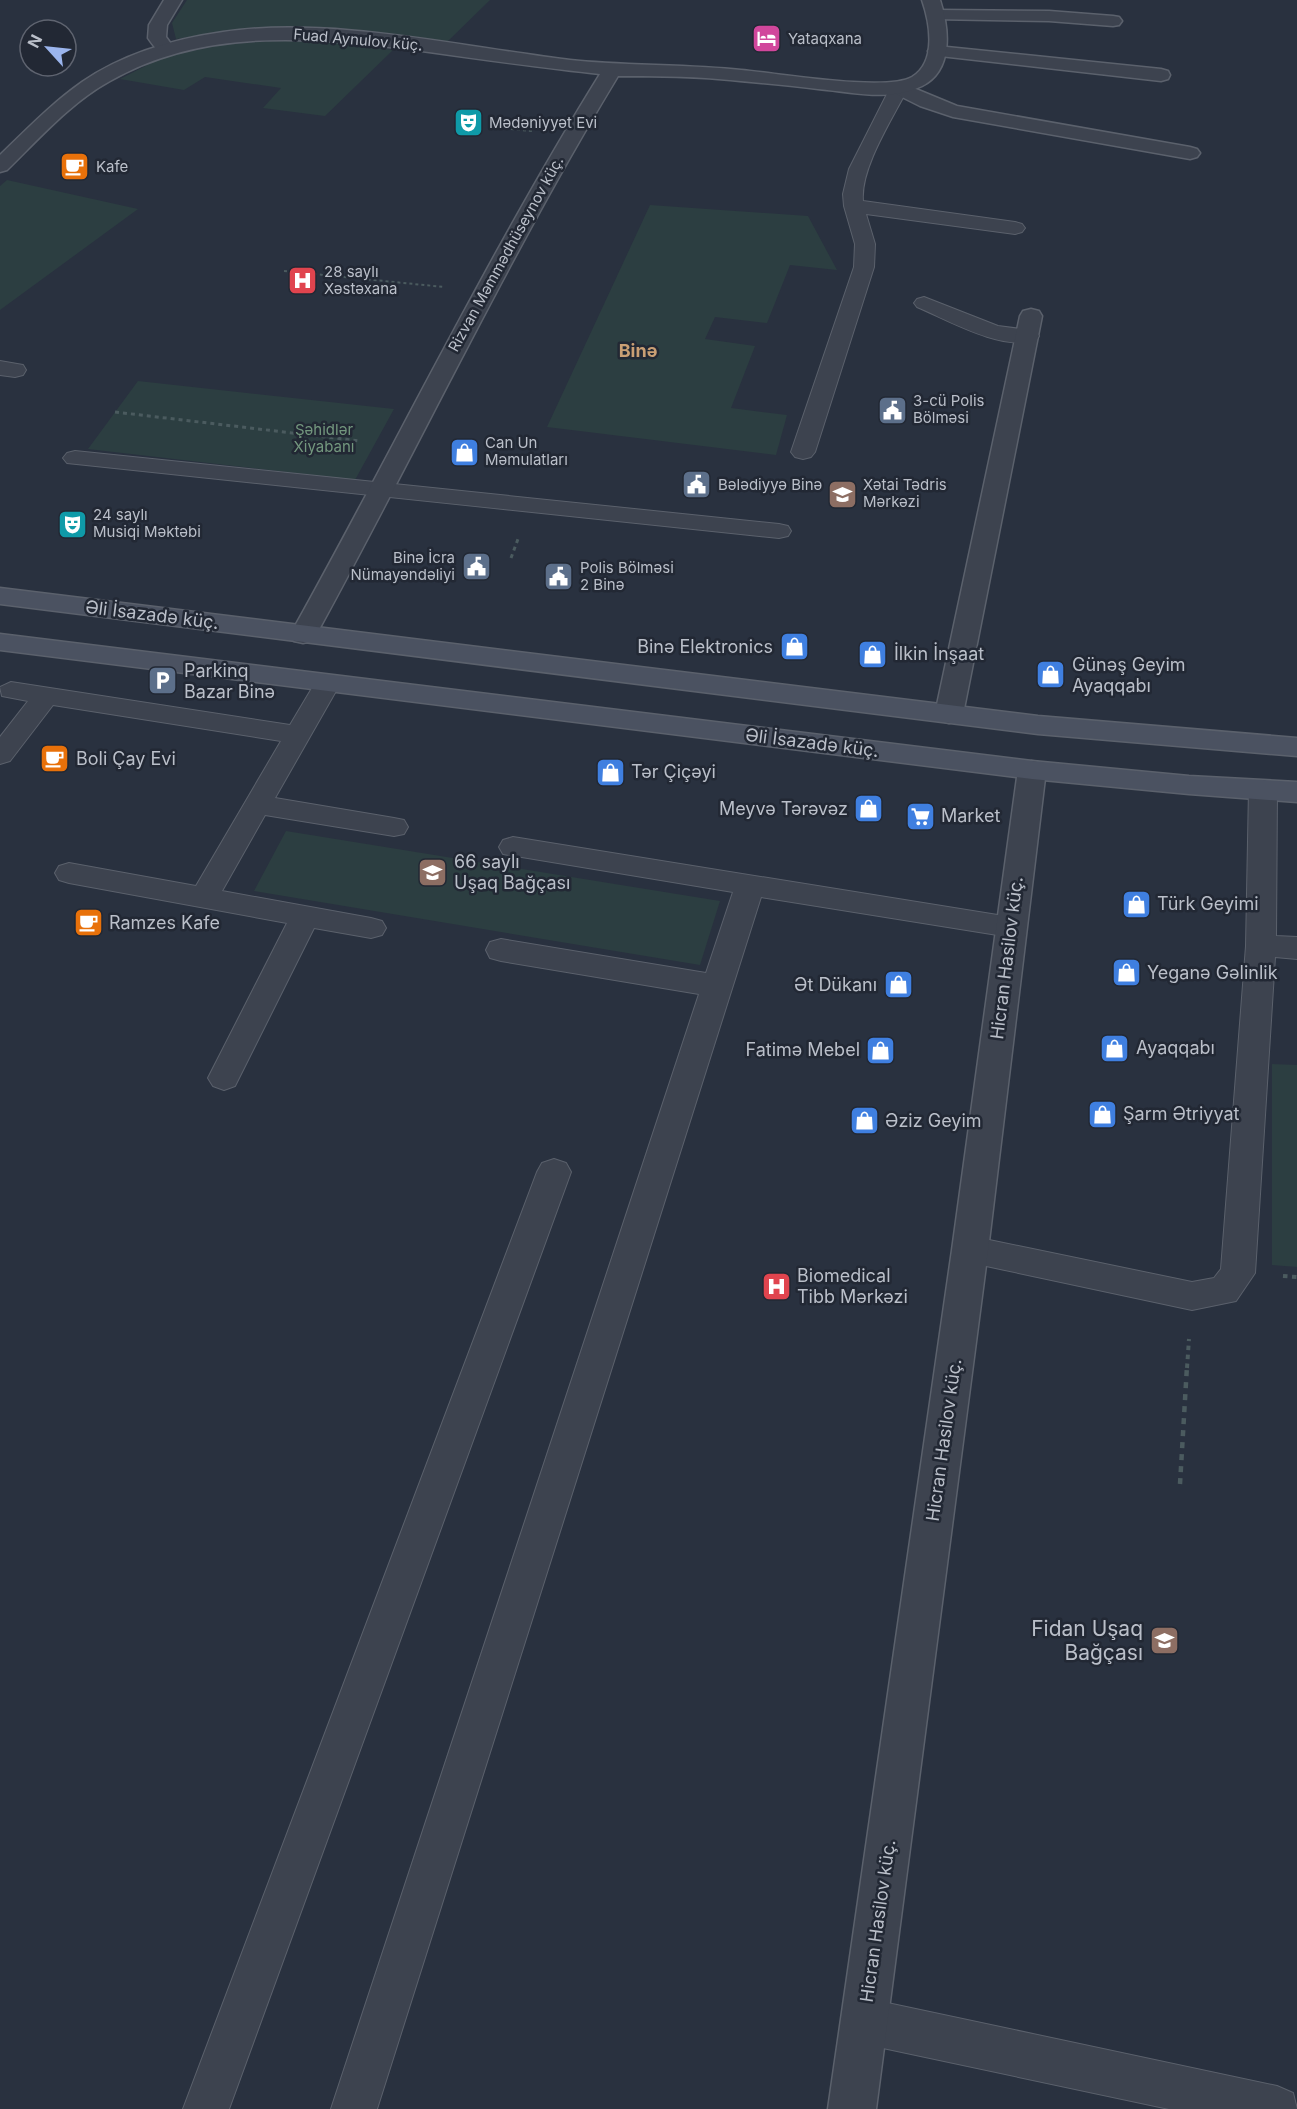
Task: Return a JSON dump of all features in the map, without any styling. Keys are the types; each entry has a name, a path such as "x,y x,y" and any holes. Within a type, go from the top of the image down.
{"main road":[{"name":"Əli İsazadə küç.","path":"0,596 949,714"},
{"path":"0,642 279,678 303,635"},
{"path":"303,635 327,684"},
{"name":"Əli İsazadə küç.","path":"279,678 1032,770 1297,792"},
{"path":"949,714 1038,725 1297,747"},
{"path":"1032,770 1038,725"}],"street":[{"path":"165,48 157,38 158,26 173,0"},
{"path":"612,70 707,72 872,89 899,88 923,78 930,69 939,39 934,7 1113,21"},
{"name":"Fuad Aynulov küç.","path":"0,166 83,91 127,64 165,48 238,36 328,35 612,70"},
{"path":"937,51 1161,75"},
{"name":"Rizvan Məmmədhüseynov küç.","path":"303,635 382,490 483,292 572,134 612,70"},
{"path":"899,88 927,102 953,111 1190,153"},
{"path":"949,714 1029,326"},
{"name":"Hicran Hasilov küç.","path":"852,2109 970,1250 1032,770"}],"lane":[{"path":"803,453 864,267 865,244 854,206 853,194 860,169 899,88"},
{"path":"854,206 1015,228"},
{"path":"924,303 994,332 1029,326"},
{"path":"75,458 779,531"},
{"path":"203,899 327,684"},
{"path":"11,690 298,735"},
{"path":"0,755 47,695"},
{"path":"970,1250 1192,1296 1224,1291 1238,1273 1261,946 1263,789"},
{"path":"259,805 394,827"},
{"path":"513,846 1010,927"},
{"path":"69,873 371,928"},
{"path":"354,2109 750,885"},
{"path":"224,1078 305,917"},
{"path":"1261,946 1297,948"},
{"path":"501,950 716,986"},
{"path":"206,2109 554,1172"},
{"path":"864,2021 1277,2109"}],"path":[{"path":"284,271 483,292"},
{"path":"115,412 364,441"},
{"path":"1180,1484 1192,1296"}],"green space":[{"path":"187,0 490,0 447,42 314,27 250,29 176,39 172,23"},
{"path":"280,40 336,43 393,50 325,116 263,108 281,88 205,77 184,90 120,79 163,57 221,45"},
{"path":"7,180 138,209 0,310 0,186"},
{"path":"650,205 808,216 837,270 790,265 767,323 715,317 705,339 755,346 731,408 787,415 776,455 547,427"},
{"name":"Şəhidlər Xiyabanı","path":"138,381 394,409 355,480 88,449"},
{"path":"286,831 720,901 700,965 254,891"},
{"path":"1272,1064 1297,1065 1297,1267 1272,1265"}],"place":[{"name":"Yataqxana","path":"767,39"},
{"name":"Mədəniyyət Evi","path":"468,123"},
{"name":"Kafe","path":"75,167"},
{"name":"28 saylı Xəstəxana","path":"303,281"},
{"name":"3-cü Polis Bölməsi","path":"892,410"},
{"name":"Can Un Məmulatları","path":"464,452"},
{"name":"Bələdiyyə Binə","path":"697,485"},
{"name":"Xətai Tədris Mərkəzi","path":"842,494"},
{"name":"24 saylı Musiqi Məktəbi","path":"72,524"},
{"name":"Binǝ İcra Nümayəndəliyi","path":"476,567"},
{"name":"Polis Bölməsi 2 Binə","path":"559,577"},
{"name":"Binə Elektronics","path":"794,647"},
{"name":"İlkin İnşaat","path":"873,654"},
{"name":"Günəş Geyim Ayaqqabı","path":"1051,675"},
{"name":"Parkinq Bazar Binə","path":"163,681"},
{"name":"Boli Çay Evi","path":"55,759"},
{"name":"Tər Çiçəyi","path":"610,772"},
{"name":"Meyvə Tərəvəz","path":"869,809"},
{"name":"Market","path":"920,816"},
{"name":"66 saylı Uşaq Bağçası","path":"433,872"},
{"name":"Türk Geyimi","path":"1136,904"},
{"name":"Ramzes Kafe","path":"88,923"},
{"name":"Yeganə Gəlinlik","path":"1126,973"},
{"name":"Ət Dükanı","path":"898,985"},
{"name":"Ayaqqabı","path":"1115,1048"},
{"name":"Fatimə Mebel","path":"881,1050"},
{"name":"Şarm Ətriyyat","path":"1102,1114"},
{"name":"Əziz Geyim","path":"864,1121"},
{"name":"Biomedical Tibb Mərkəzi","path":"776,1286"},
{"name":"Fidan Uşaq Bağçası","path":"1164,1641"}],"district":[{"name":"Binə","path":"638,351"}]}
